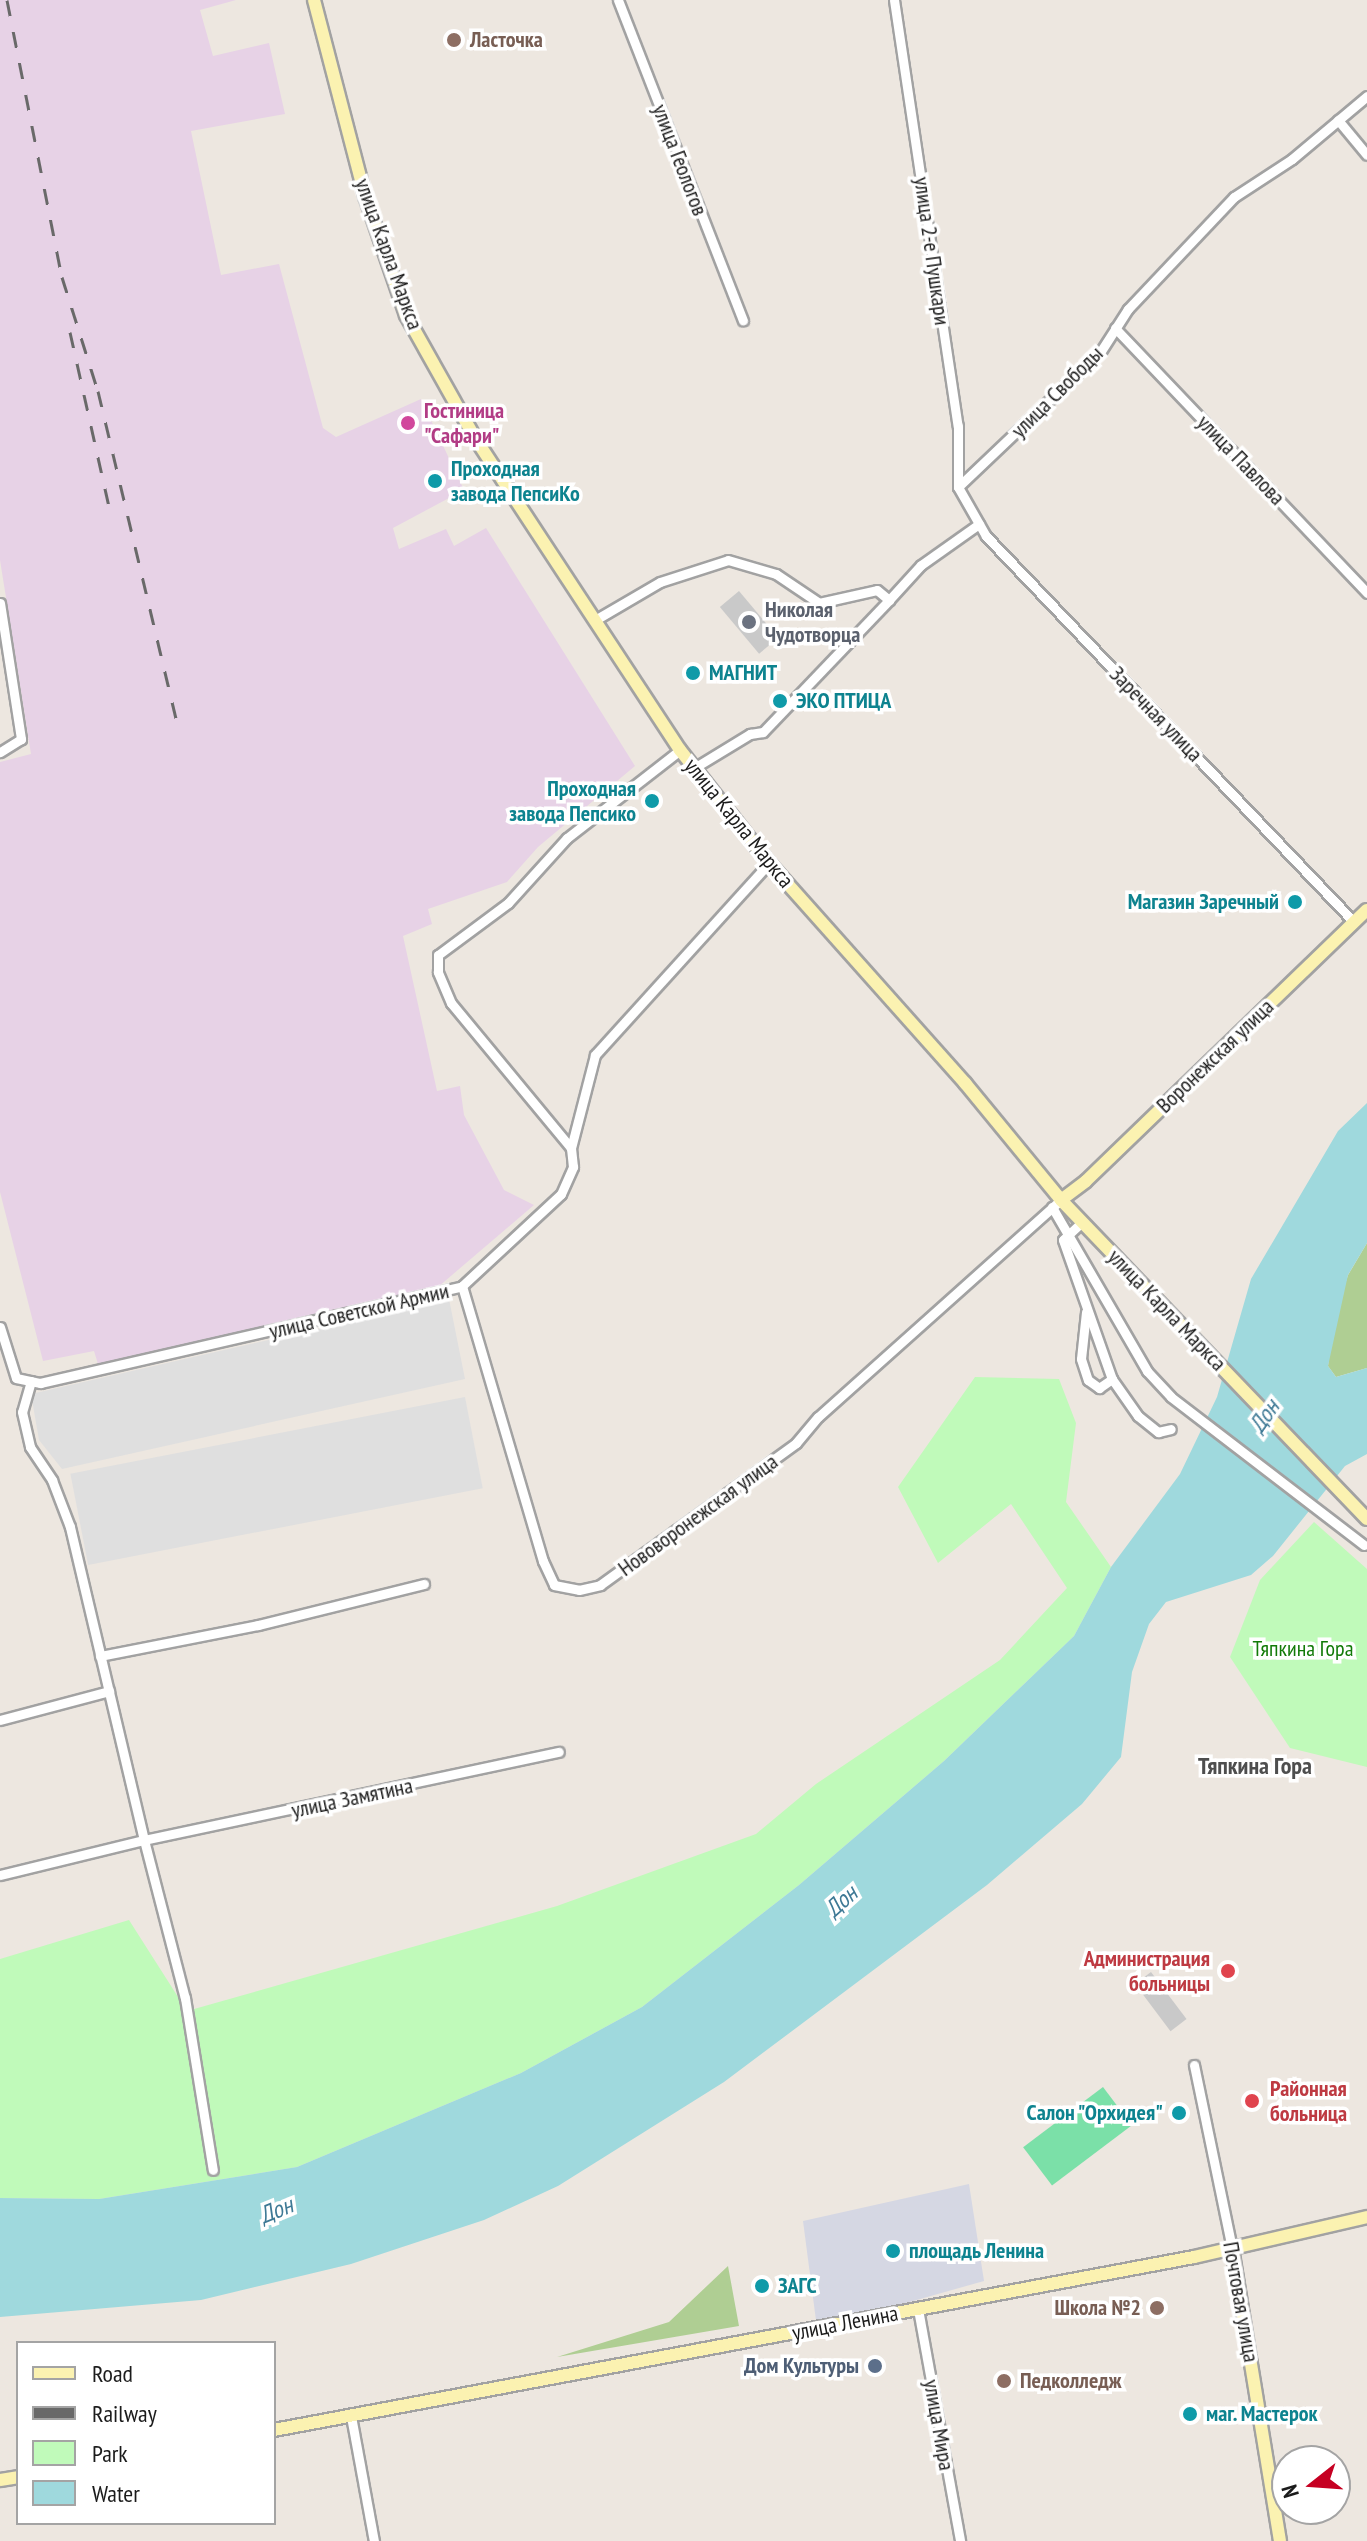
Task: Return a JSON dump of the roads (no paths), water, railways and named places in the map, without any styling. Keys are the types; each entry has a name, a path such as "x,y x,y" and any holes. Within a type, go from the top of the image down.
{"main road":[{"name":"улица Карла Маркса","path":"314,0 365,196 406,315 475,438 680,750 769,863 965,1083 1056,1203 1082,1222 1367,1519"},
{"name":"Воронежская улица","path":"1056,1203 1086,1181 1367,910"},
{"name":"улица Ленина","path":"276,2430 1232,2248 1367,2217"},
{"name":"Почтовая улица","path":"1232,2248 1280,2541"}],"street":[{"name":"улица Геологов","path":"618,0 743,321"},
{"name":"улица 2-е Пушкари","path":"894,0 958,426 958,487"},
{"path":"1367,96 1338,120 1367,155"},
{"name":"улица Свободы","path":"958,487 1101,351 1115,328 1234,197 1292,159 1338,120"},
{"name":"улица Павлова","path":"1115,328 1367,593"},
{"name":"Заречная улица","path":"958,487 979,524 1354,922"},
{"path":"694,768 750,734 763,732 808,691 921,565 979,524"},
{"path":"595,620 660,582 728,560 776,574 819,603 877,590 889,600"},
{"path":"0,603 21,739 0,752"},
{"path":"571,1148 451,1003 438,972 438,955 508,903 567,838 680,750"},
{"name":"улица Советской Армии","path":"31,1381 40,1383 462,1286 561,1194 573,1167 571,1148 595,1055 769,863"},
{"name":"улица Карла Маркса","path":"1056,1203 1067,1232 1147,1371 1171,1397 1364,1545"},
{"name":"Нововоронежская улица","path":"462,1286 543,1561 554,1585 579,1590 600,1585 796,1443 818,1417 1056,1203"},
{"path":"1082,1222 1067,1232 1063,1240 1112,1379 1138,1416 1158,1432 1171,1429"},
{"path":"1087,1308 1081,1359 1088,1380 1099,1388 1112,1379"},
{"path":"0,1327 16,1378 31,1381 22,1412 30,1447 52,1480 70,1527 185,1998 213,2170"},
{"path":"100,1656 258,1625 424,1584"},
{"path":"0,1720 109,1691"},
{"name":"улица Замятина","path":"0,1875 144,1840 559,1752"},
{"name":"Почтовая улица","path":"1194,2065 1232,2248"},
{"name":"улица Мира","path":"918,2309 960,2541"},
{"path":"351,2416 374,2541"}],"water":[{"name":"Дон","path":"1367,1103 1367,1243 1348,1275 1328,1366 1336,1377 1367,1368 1367,1454 1345,1466 1273,1556 1251,1575 1166,1602 1149,1624 1132,1672 1121,1757 1082,1804 987,1885 724,2082 558,2186 484,2220 351,2264 201,2300 0,2317 0,2198 99,2199 297,2167 521,2073 642,2007 799,1885 944,1761 1074,1636 1111,1567 1180,1474 1217,1397 1251,1279 1338,1131"}],"railway":[{"path":"7,0 62,277 98,391 177,723"},
{"path":"70,332 111,515"}],"place":[{"name":"Ласточка","path":"454,40"},
{"name":"Гостиница \"Сафари\"","path":"408,423"},
{"name":"Проходная завода ПепсиКо","path":"435,481"},
{"name":"Николая Чудотворца","path":"749,622"},
{"name":"МАГНИТ","path":"693,673"},
{"name":"ЭКО ПТИЦА","path":"780,701"},
{"name":"Проходная завода Пепсико","path":"652,801"},
{"name":"Магазин Заречный","path":"1295,902"},
{"name":"Администрация больницы","path":"1228,1971"},
{"name":"Районная больница","path":"1252,2101"},
{"name":"Салон \"Орхидея\"","path":"1179,2113"},
{"name":"площадь Ленина","path":"893,2251"},
{"name":"ЗАГС","path":"762,2286"},
{"name":"Школа №2","path":"1157,2308"},
{"name":"Дом Культуры","path":"875,2366"},
{"name":"Педколледж","path":"1004,2381"},
{"name":"маг. Мастерок","path":"1190,2414"}],"district":[{"name":"Тяпкина Гора","path":"1255,1766"}]}
